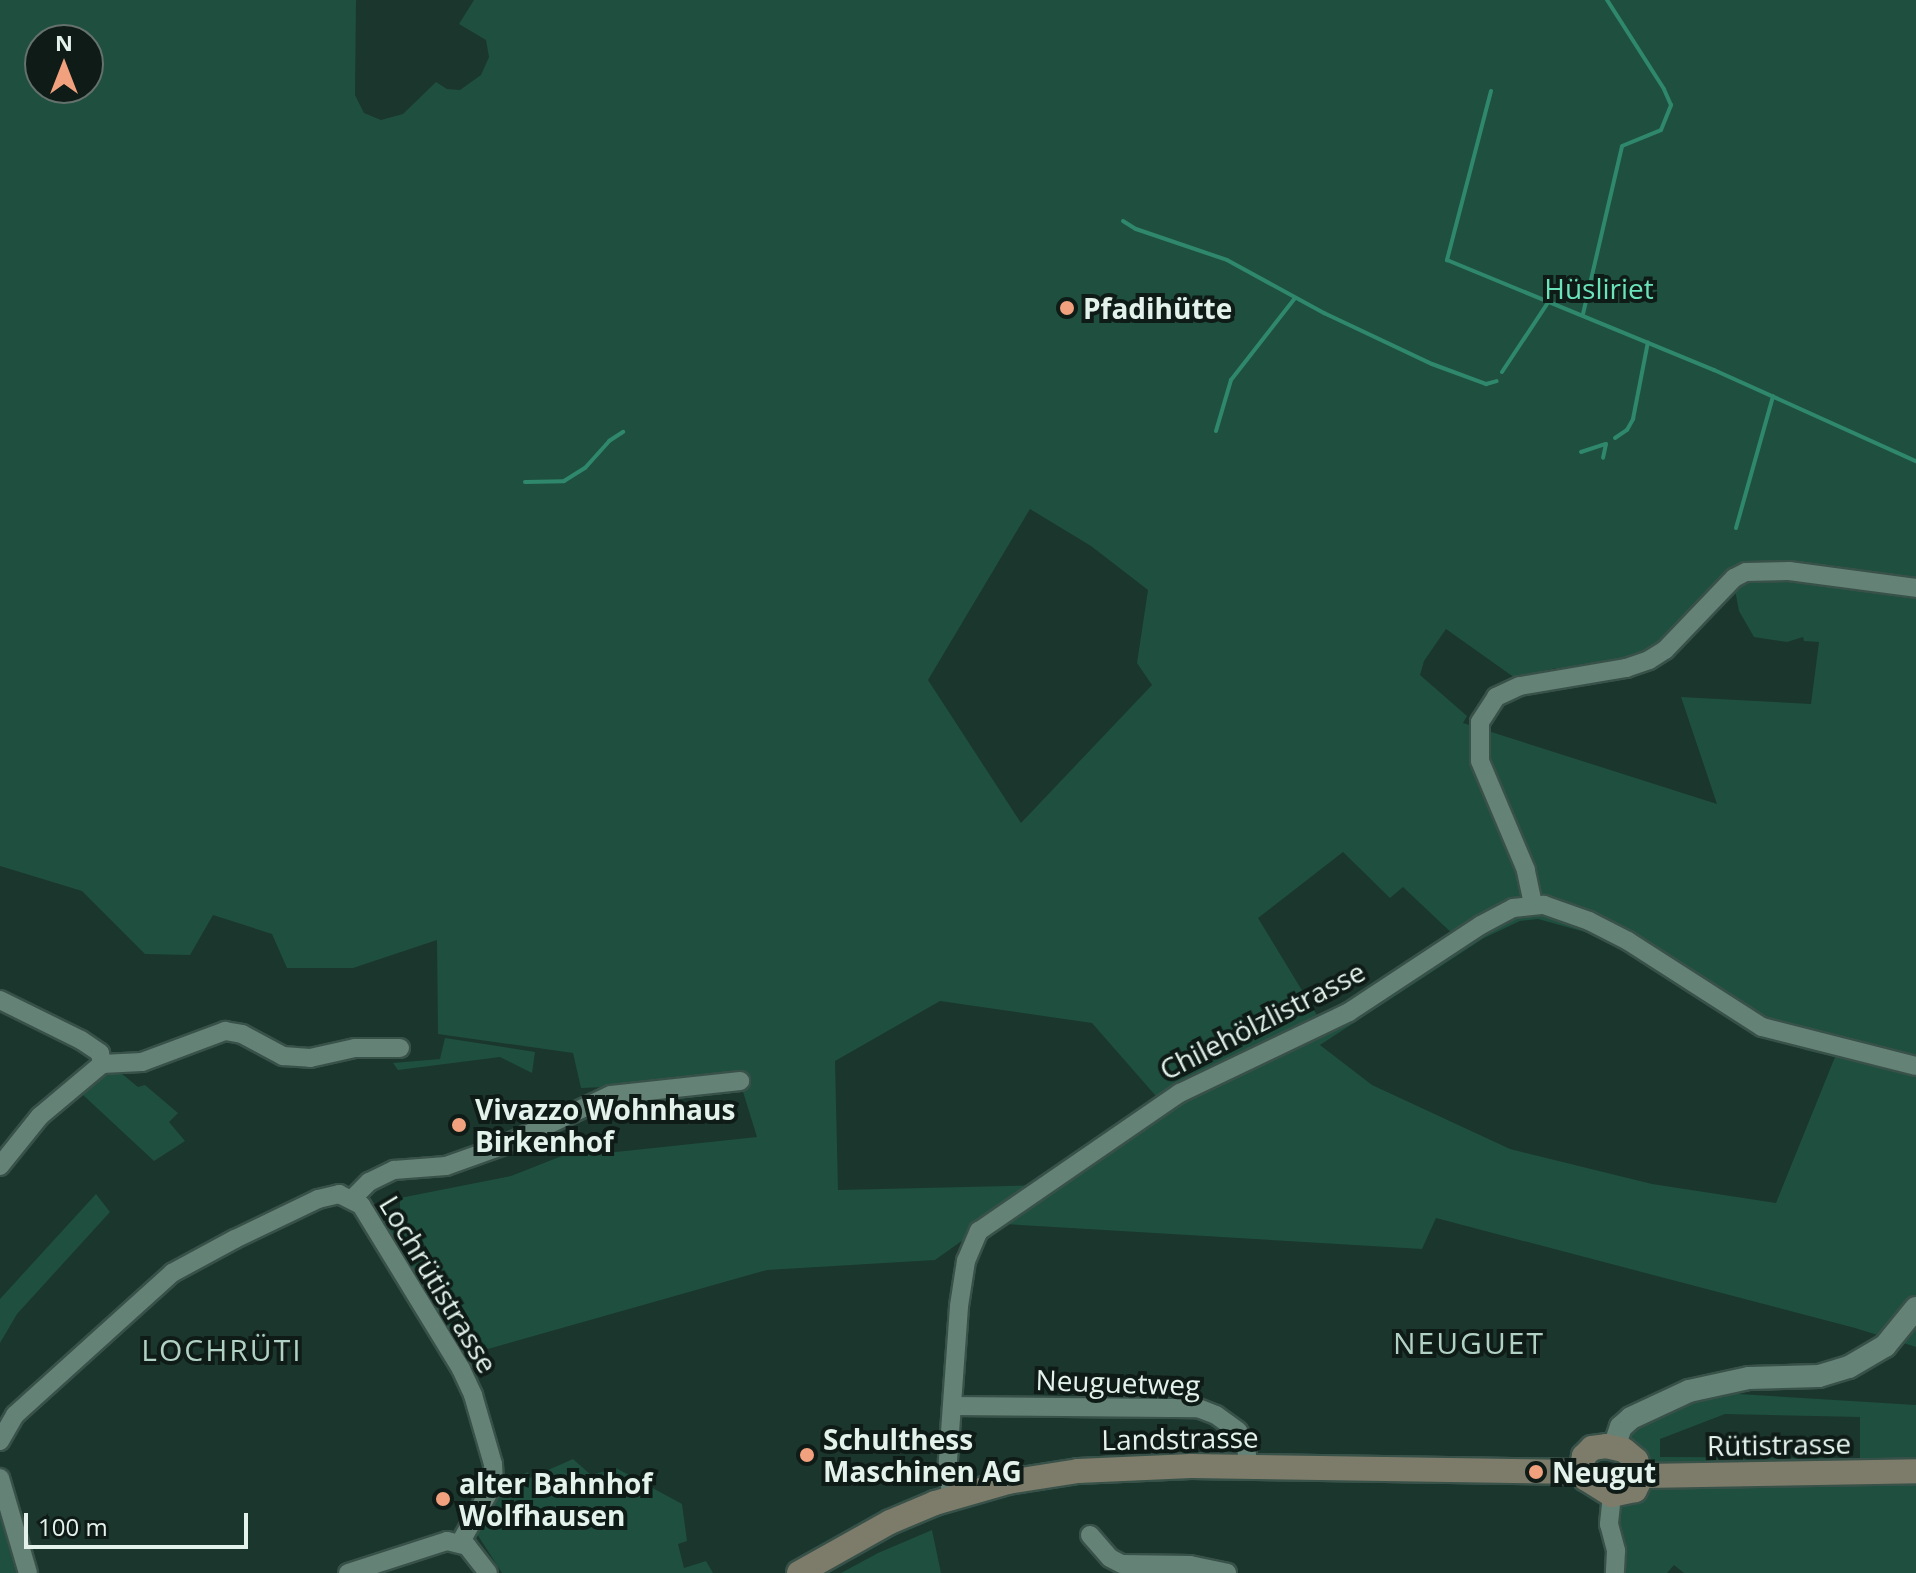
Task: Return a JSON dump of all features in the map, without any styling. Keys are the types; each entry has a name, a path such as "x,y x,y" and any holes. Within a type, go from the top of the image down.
{"main road":[{"path":"1598,1446 1614,1447 1636,1460 1642,1476 1635,1490 1612,1495 1594,1486 1583,1472 1582,1461 1587,1451 1598,1446"},
{"name":"Landstrasse","path":"799,1573 890,1522 951,1498 1008,1482 1104,1468 1248,1466 1583,1472"},
{"name":"Rütistrasse","path":"1642,1476 1916,1471"}],"street":[{"path":"1916,588 1789,571 1746,572 1734,578 1673,644 1651,660 1626,668 1520,686 1496,697 1480,722 1480,761 1526,870 1533,904 1570,913 1606,929 1762,1027 1916,1066"},
{"name":"Chilehölzlistrasse","path":"951,1498 948,1475 963,1280 970,1247 987,1223 1180,1093 1349,1012 1481,925 1513,908 1533,904"},
{"path":"0,1000 81,1040 100,1053 102,1064"},
{"path":"0,1166 40,1116 102,1064 142,1062 225,1031 242,1034 283,1056 310,1058 355,1048 400,1048"},
{"path":"353,1198 369,1182 394,1170 446,1166 505,1145 611,1095 740,1081"},
{"name":"Lochrütistrasse","path":"0,1441 15,1415 172,1273 318,1199 339,1194 353,1198 368,1216 461,1369 482,1423 493,1464 494,1483 460,1543"},
{"path":"1614,1447 1625,1422 1676,1395 1728,1381 1819,1376 1863,1361 1895,1336 1916,1308"},
{"name":"Neuguetweg","path":"953,1406 1198,1408 1216,1415 1238,1431 1246,1444 1248,1466"},
{"path":"0,1478 28,1573"},
{"path":"1612,1495 1609,1524 1616,1551 1615,1573"},
{"path":"1090,1535 1110,1558 1122,1564 1190,1565 1227,1573"},
{"path":"348,1573 440,1542 460,1543 472,1551 488,1573"}],"green space":[{"name":"Hüsliriet","path":"0,0 356,0 355,95 364,113 381,120 403,114 436,82 447,89 460,90 481,75 489,57 486,40 459,24 474,0 1916,0 1916,1347 1855,1328 1436,1218 1422,1249 987,1223 935,1260 767,1270 463,1356 382,1224 400,1216 400,1198 511,1176 577,1150 597,1154 757,1137 740,1082 581,1088 573,1053 438,1034 437,940 353,968 287,968 272,934 213,915 190,955 145,954 82,891 0,866","holes":["1030,509 1091,546 1148,590 1137,663 1152,685 1021,823 928,680","1726,588 1735,590 1739,611 1754,637 1787,642 1803,637 1804,641 1819,642 1811,704 1681,697 1717,804 1463,723 1467,716 1420,675 1424,661 1446,629 1515,678 1556,668 1551,681 1665,650","1343,852 1390,898 1403,887 1458,939 1323,1025 1258,918","1538,919 1603,937 1744,1027 1805,1050 1835,1057 1776,1203 1652,1184 1510,1149 1372,1085 1320,1045 1484,938 1520,921","940,1001 1092,1023 1162,1103 1044,1185 838,1190 835,1061"]},
{"path":"445,1038 535,1052 532,1073 500,1057 398,1070 393,1063 440,1059"},
{"path":"116,1069 138,1087 145,1085 178,1113 169,1122 185,1141 154,1161 82,1094 83,1090"},
{"path":"96,1194 110,1212 17,1314 0,1343 0,1299"},
{"path":"1689,1391 1916,1405 1916,1573 1684,1573 1674,1565 1667,1573 1615,1573 1610,1529 1620,1495 1635,1490 1616,1436","holes":["1725,1414 1860,1417 1860,1458 1660,1457 1660,1439"]},
{"path":"573,1459 591,1475 616,1468 682,1504 687,1541 678,1544 684,1568 706,1561 713,1573 502,1573 477,1534 503,1484 528,1472 530,1478"},
{"path":"0,1516 16,1573 0,1573"},
{"path":"932,1530 941,1573 841,1573 878,1553"}],"waterway":[{"path":"1583,314 1622,146 1661,130 1671,105 1607,0"},
{"path":"1491,91 1447,260 1714,370 1916,461"},
{"path":"1123,221 1136,229 1227,260 1324,313 1432,364 1486,384 1497,381"},
{"path":"1216,431 1231,380 1295,298"},
{"path":"1502,372 1549,301"},
{"path":"1615,438 1627,430 1633,419 1648,342"},
{"path":"1736,528 1773,396"},
{"path":"525,482 564,481 585,468 609,441 623,432"},
{"path":"1581,452 1606,444 1603,458"}],"place":[{"name":"Pfadihütte","path":"1067,308"},
{"name":"Vivazzo Wohnhaus Birkenhof","path":"459,1125"},
{"name":"Schulthess Maschinen AG","path":"807,1455"},
{"name":"Neugut","path":"1536,1472"},
{"name":"alter Bahnhof Wolfhausen","path":"443,1499"}],"district":[{"name":"NEUGUET","path":"1469,1343"},
{"name":"LOCHRÜTI","path":"222,1350"}]}
